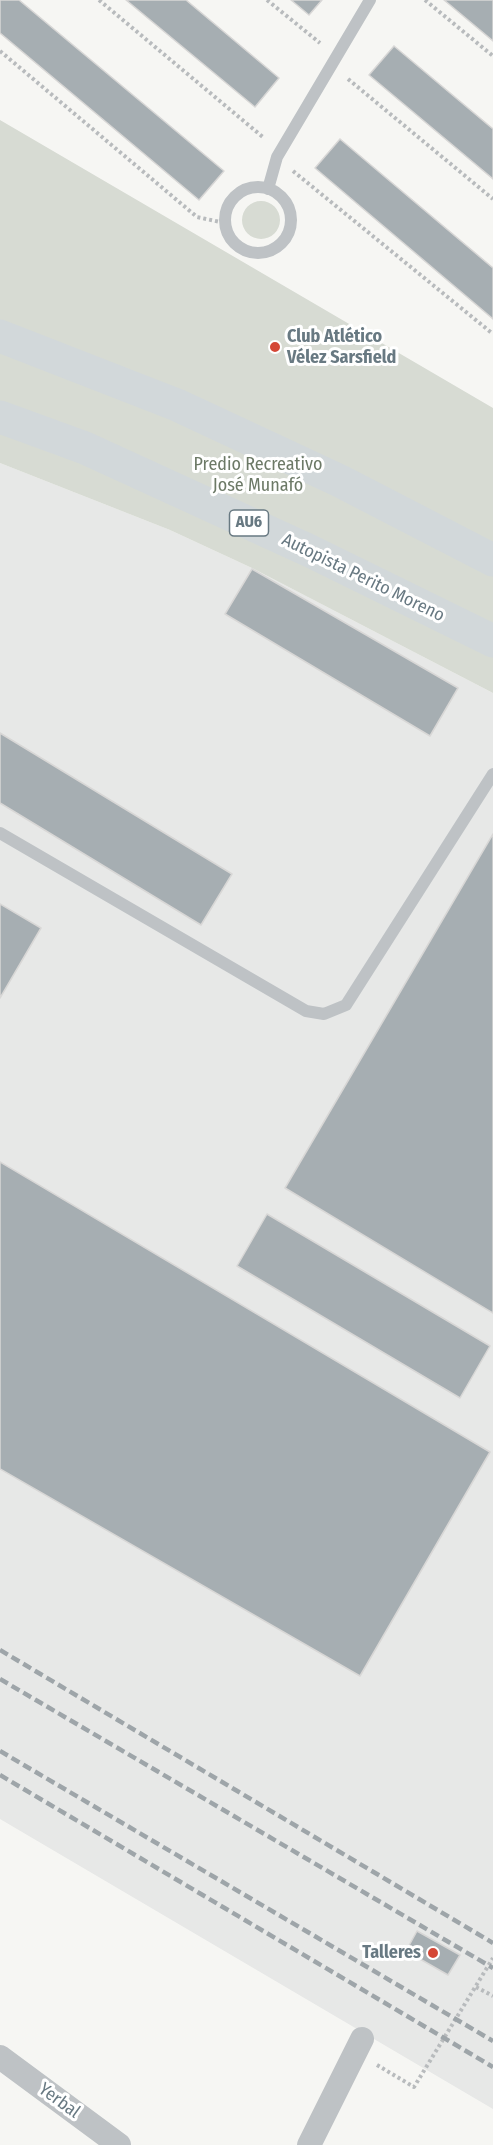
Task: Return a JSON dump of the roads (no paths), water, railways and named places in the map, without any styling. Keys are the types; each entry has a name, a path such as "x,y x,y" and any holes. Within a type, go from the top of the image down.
{"highway":[{"path":"0,336 177,405 340,480 493,560"},
{"name":"Autopista Perito Moreno","path":"0,417 85,448 310,551 493,641"}],"street":[{"path":"309,2145 359,2046"},
{"name":"Yerbal","path":"0,2057 119,2145"}],"lane":[{"path":"268,189 278,154 370,0"},
{"path":"256,187 268,189 285,201 290,211 289,232 284,241 274,250 262,254 238,248 230,239 225,223 228,205 244,190 256,187"},
{"path":"0,833 306,1011 324,1014 346,1005 493,774"}],"railway":[{"path":"0,1650 493,1943"},
{"path":"0,1679 493,1968"},
{"path":"0,1751 493,2041"},
{"path":"0,1775 493,2067"}],"place":[{"name":"Club Atlético Vélez Sarsfield","path":"275,347"},
{"name":"Talleres","path":"433,1953"}],"park label":[{"name":"Predio Recreativo José Munafó","path":"258,475"}]}
